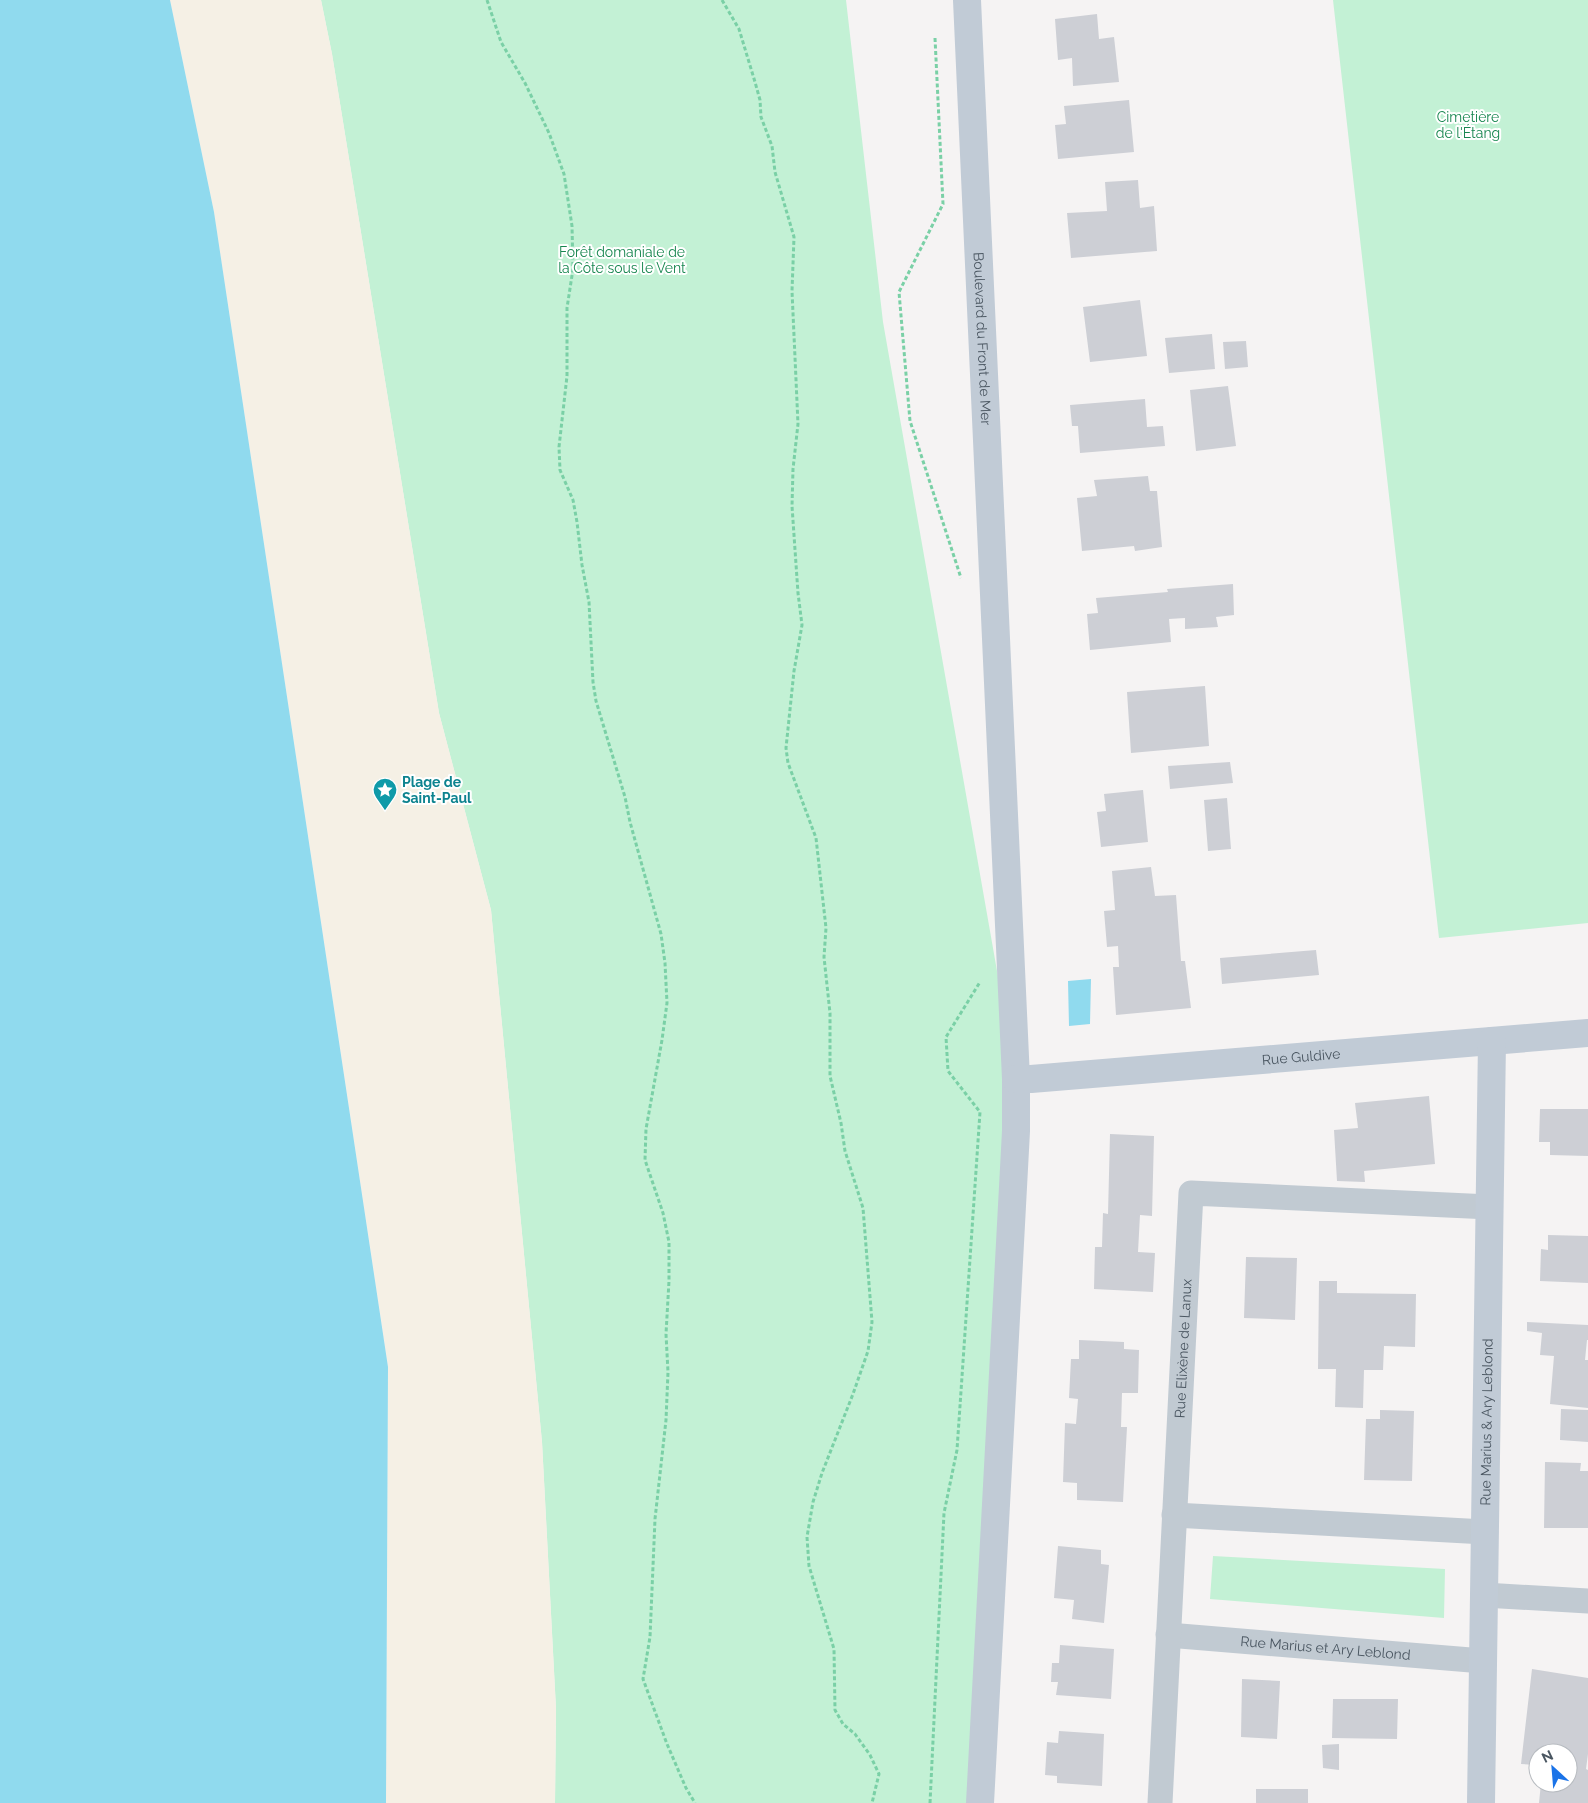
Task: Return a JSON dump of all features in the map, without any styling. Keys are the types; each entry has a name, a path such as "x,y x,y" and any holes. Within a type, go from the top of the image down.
{"main road":[{"name":"Boulevard du Front de Mer","path":"967,0 1016,1078 1016,1131 980,1803"},
{"name":"Rue Guldive","path":"1016,1078 1031,1079 1588,1033"},
{"name":"Rue Marius & Ary Leblond","path":"1481,1803 1492,1040"}],"street":[{"name":"Rue Elixène de Lanux","path":"1160,1803 1191,1193 1490,1207"},
{"path":"1174,1514 1485,1532"},
{"path":"1484,1595 1588,1601"},
{"name":"Rue Marius et Ary Leblond","path":"1168,1635 1483,1661"}],"path":[{"path":"487,0 501,42 525,83 549,133 564,174 572,226 574,269 567,308 567,376 559,447 560,470 572,500 577,522 582,566 589,602 593,682 596,701 625,797 630,822 661,934 665,963 667,1003 646,1129 645,1160 663,1213 669,1242 670,1281 666,1334 668,1372 666,1420 654,1519 654,1575 650,1637 643,1679 667,1744 686,1788 695,1803"},
{"path":"722,0 739,29 760,100 761,117 772,146 775,172 794,237 792,291 798,424 793,469 792,506 802,625 794,671 786,748 788,763 816,838 826,928 824,957 830,1012 830,1076 841,1123 844,1151 863,1208 872,1322 868,1351 822,1473 813,1502 807,1536 809,1566 834,1649 835,1710 843,1724 856,1734 870,1755 879,1774 872,1803"},
{"path":"935,36 943,204 899,292 910,421 963,586"},
{"path":"930,1803 944,1513 957,1450 980,1112 948,1071 946,1036 983,976"}],"green space":[{"name":"Forêt domaniale de la Côte sous le Vent","path":"321,0 846,0 883,322 1016,1079 980,1803 555,1803 556,1709 542,1442 491,910 439,713 332,54"},
{"name":"Cimetière de l'Étang","path":"1333,0 1588,0 1588,923 1439,938"},
{"path":"1213,1556 1445,1569 1444,1618 1210,1599"}],"sand":[{"name":"Plage de Saint-Paul","path":"170,0 321,0 332,54 439,713 491,910 542,1442 556,1709 555,1803 386,1803 388,1366 214,212"}],"water":[{"path":"0,0 170,0 214,212 388,1367 386,1803 0,1803"},
{"path":"1091,979 1090,1024 1069,1026 1068,981"}],"building":[{"path":"1097,14 1099,39 1114,37 1119,82 1073,86 1072,58 1058,60 1055,19"},
{"path":"1129,100 1134,152 1058,159 1055,125 1066,124 1064,106"},
{"path":"1138,180 1140,208 1154,206 1157,251 1071,258 1067,213 1107,211 1105,182"},
{"path":"1140,300 1147,356 1090,362 1083,307"},
{"path":"1212,334 1215,369 1169,373 1165,338"},
{"path":"1246,341 1248,367 1225,369 1223,342"},
{"path":"1228,386 1236,446 1196,451 1190,390"},
{"path":"1145,399 1147,427 1163,426 1165,446 1080,453 1078,426 1072,426 1070,405"},
{"path":"1148,476 1150,491 1157,491 1162,547 1135,551 1134,546 1082,551 1077,498 1097,496 1094,480"},
{"path":"1233,584 1234,615 1216,617 1218,627 1185,629 1185,618 1169,619 1171,642 1090,650 1087,614 1098,613 1096,598 1168,592 1167,589"},
{"path":"1205,686 1209,746 1131,753 1127,692"},
{"path":"1230,762 1233,783 1170,789 1168,766"},
{"path":"1143,790 1148,842 1101,847 1097,812 1106,811 1104,794"},
{"path":"1227,798 1231,849 1208,851 1204,800"},
{"path":"1151,867 1155,896 1176,895 1181,961 1185,961 1191,1008 1116,1015 1113,967 1119,967 1118,946 1107,947 1104,911 1115,910 1112,871"},
{"path":"1316,950 1319,975 1222,984 1220,958"},
{"path":"1429,1096 1435,1164 1364,1171 1365,1182 1337,1181 1334,1130 1358,1128 1355,1103"},
{"path":"1540,1109 1588,1109 1588,1156 1550,1155 1550,1142 1539,1142"},
{"path":"1110,1134 1154,1136 1152,1216 1140,1215 1138,1252 1155,1253 1153,1292 1094,1289 1095,1247 1102,1247 1103,1213 1108,1214"},
{"path":"1548,1235 1588,1236 1588,1283 1540,1281 1541,1249 1548,1250"},
{"path":"1246,1257 1297,1258 1295,1320 1244,1318"},
{"path":"1319,1281 1337,1281 1337,1293 1416,1294 1415,1347 1384,1346 1383,1370 1364,1370 1363,1408 1335,1407 1336,1369 1318,1369"},
{"path":"1527,1322 1588,1325 1585,1360 1588,1360 1588,1408 1550,1404 1554,1356 1540,1355 1542,1333 1527,1331"},
{"path":"1079,1340 1124,1342 1124,1349 1139,1350 1138,1393 1122,1393 1121,1427 1127,1427 1123,1502 1077,1500 1077,1483 1063,1482 1065,1423 1076,1424 1078,1399 1069,1398 1071,1359 1079,1359"},
{"path":"1561,1409 1588,1410 1588,1442 1560,1440"},
{"path":"1380,1410 1414,1411 1412,1481 1364,1480 1366,1419 1380,1419"},
{"path":"1545,1462 1581,1463 1580,1471 1588,1471 1588,1528 1544,1528"},
{"path":"1058,1546 1101,1550 1101,1564 1109,1565 1104,1623 1072,1619 1074,1600 1054,1598"},
{"path":"1060,1645 1114,1649 1111,1699 1056,1695 1058,1682 1051,1682 1052,1663 1059,1663"},
{"path":"1532,1669 1588,1678 1588,1754 1586,1769 1588,1770 1588,1803 1539,1803 1540,1793 1578,1793 1578,1743 1528,1743 1528,1764 1521,1764"},
{"path":"1242,1679 1280,1681 1277,1739 1241,1737"},
{"path":"1333,1699 1398,1699 1397,1739 1332,1738"},
{"path":"1059,1731 1104,1734 1102,1786 1057,1783 1057,1776 1045,1775 1047,1742 1058,1743"},
{"path":"1339,1744 1339,1770 1323,1768 1322,1745"},
{"path":"1256,1789 1308,1789 1308,1803 1256,1803"}],"place":[{"name":"Plage de Saint-Paul","path":"385,811"}]}
